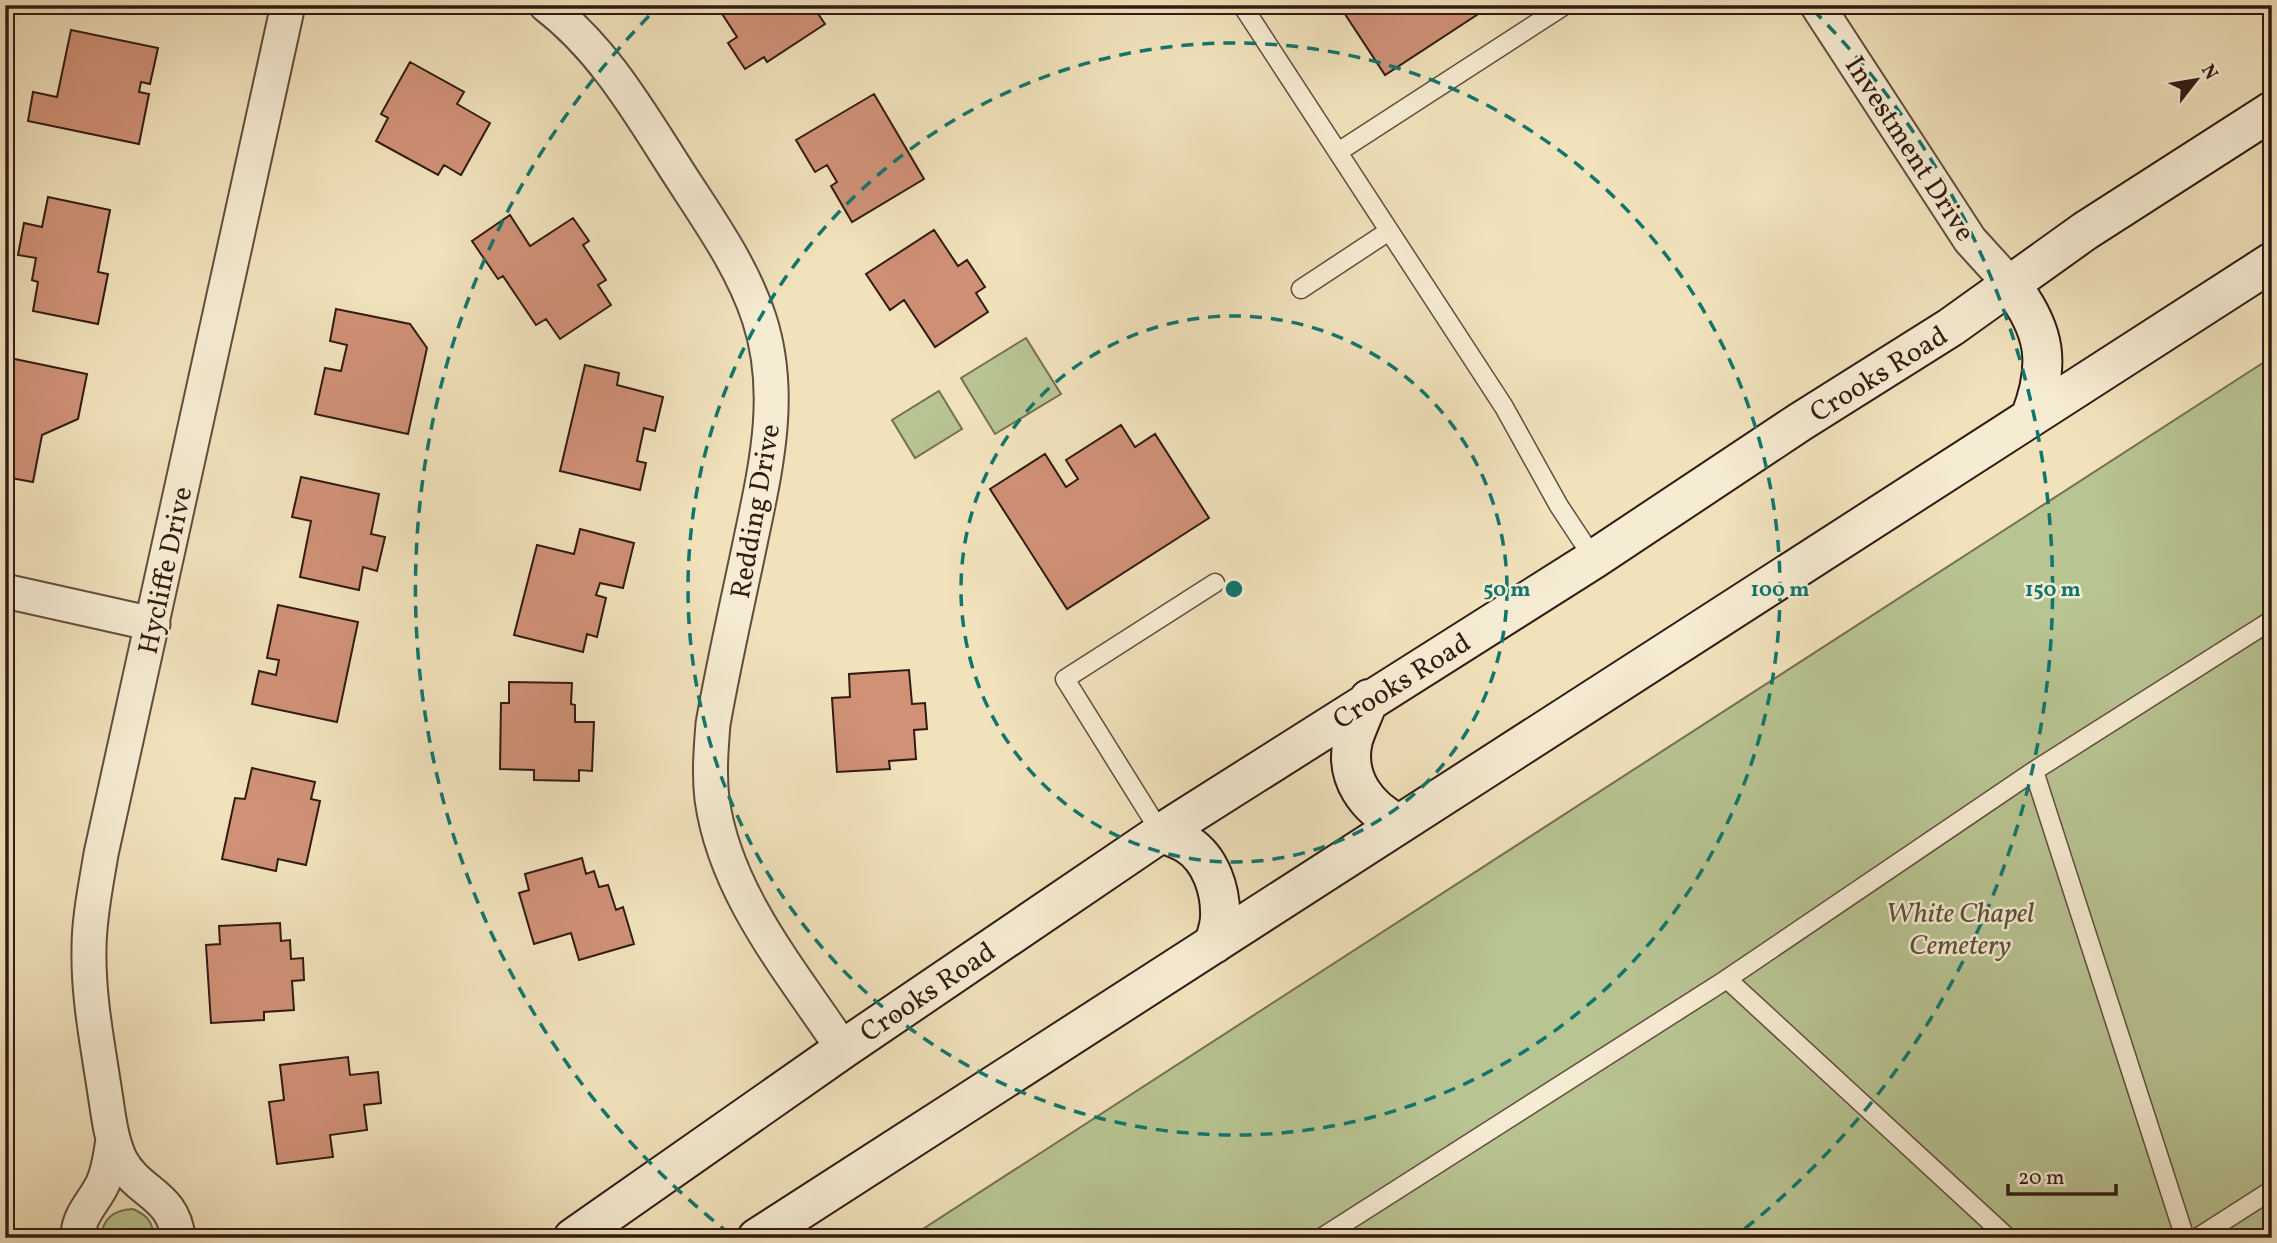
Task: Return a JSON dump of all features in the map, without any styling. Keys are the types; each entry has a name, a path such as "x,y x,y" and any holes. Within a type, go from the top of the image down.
{"main road":[{"name":"Crooks Road","path":"573,1238 843,1049 1161,833 1594,559 1800,422 1951,327 2085,231 2272,111"},
{"path":"757,1238 2272,262"},
{"path":"2011,285 2029,309 2037,328 2042,353 2038,397 2030,418"},
{"path":"1369,699 1354,738 1352,769 1357,787 1368,802 1383,816 1399,824"},
{"path":"1161,833 1188,844 1203,858 1213,876 1221,920 1214,944"}],"street":[{"name":"Hycliffe Drive","path":"178,1238 170,1209 128,1171 113,1139 91,996 89,949 101,854 288,5"},
{"name":"Redding Drive","path":"547,5 577,30 632,102 727,248 760,320 768,361 772,407 769,454 713,724 710,764 712,799 718,830 745,900 843,1049"},
{"name":"Investment Drive","path":"1817,5 1970,240 2011,285"},
{"path":"5,591 153,624"},
{"name":"Hycliffe Drive","path":"78,1238 83,1216 103,1185 113,1139"}],"lane":[{"path":"1242,5 1504,407 1559,506 1594,559"},
{"path":"1338,152 1565,5"},
{"path":"1301,289 1389,231"},
{"path":"1161,833 1065,679 1215,583"},
{"path":"1321,1238 1727,979 2034,771 2272,620"},
{"path":"2034,771 2185,1238"},
{"path":"1727,979 2008,1238"},
{"path":"2197,1238 2272,1190"}],"green space":[{"path":"1026,338 1061,394 995,434 961,378"},
{"name":"White Chapel Cemetery","path":"2272,357 2272,1238 909,1238"},
{"path":"939,391 962,429 915,458 892,420"},
{"path":"133,1209 148,1220 154,1238 101,1238 104,1225 110,1216"}],"building":[{"path":"725,5 812,5 825,24 767,62 764,57 745,69 728,43 737,37 719,9"},
{"path":"1339,5 1492,5 1385,75"},
{"path":"71,30 158,48 150,84 141,82 139,92 149,94 139,144 28,121 33,92 57,97"},
{"path":"410,62 464,92 457,104 490,123 461,175 444,165 438,175 376,141 388,118 381,114"},
{"path":"874,94 924,179 852,222 831,186 837,182 827,165 815,172 796,140"},
{"path":"48,197 110,210 98,272 108,274 98,324 33,311 38,282 32,280 36,258 18,255 24,223 42,227"},
{"path":"510,215 530,246 573,218 589,241 583,245 606,280 598,285 611,305 560,339 546,319 536,325 503,276 498,279 472,241"},
{"path":"934,230 958,266 967,260 985,287 976,293 988,312 935,347 904,300 890,310 866,274"},
{"path":"336,309 410,324 427,348 408,434 315,414 325,368 341,371 347,345 330,341"},
{"path":"5,357 87,374 78,419 42,435 33,482 5,477"},
{"path":"585,365 619,373 617,385 663,397 655,431 644,428 637,461 646,463 640,490 560,471"},
{"path":"1121,425 1135,447 1155,434 1209,518 1067,609 990,489 1045,454 1066,487 1078,479 1066,460"},
{"path":"301,477 379,494 371,534 385,537 377,571 363,567 359,590 300,577 311,521 292,517"},
{"path":"580,529 634,543 623,588 600,583 596,595 606,598 597,637 587,634 583,652 514,635 537,545 574,554"},
{"path":"278,605 358,622 337,722 252,704 259,671 276,675 279,660 267,658"},
{"path":"909,670 912,704 925,703 927,729 914,730 916,759 889,761 890,769 837,772 832,698 850,697 849,674"},
{"path":"509,682 572,683 571,704 575,705 575,722 594,722 592,771 579,770 579,781 534,780 534,770 500,769 501,703 509,703"},
{"path":"5,707 14,710 5,742"},
{"path":"252,768 315,782 311,799 320,801 306,865 278,859 276,871 222,859 235,798 245,799"},
{"path":"582,858 586,874 594,871 599,887 608,885 616,910 623,907 634,944 579,960 571,933 534,944 519,893 529,890 525,874"},
{"path":"280,923 281,941 290,940 291,959 303,958 304,980 292,981 294,1010 264,1012 264,1020 211,1023 206,945 220,944 219,926"},
{"path":"348,1057 350,1075 378,1072 381,1103 364,1105 367,1130 330,1135 333,1157 277,1164 269,1102 284,1100 280,1065"}]}
